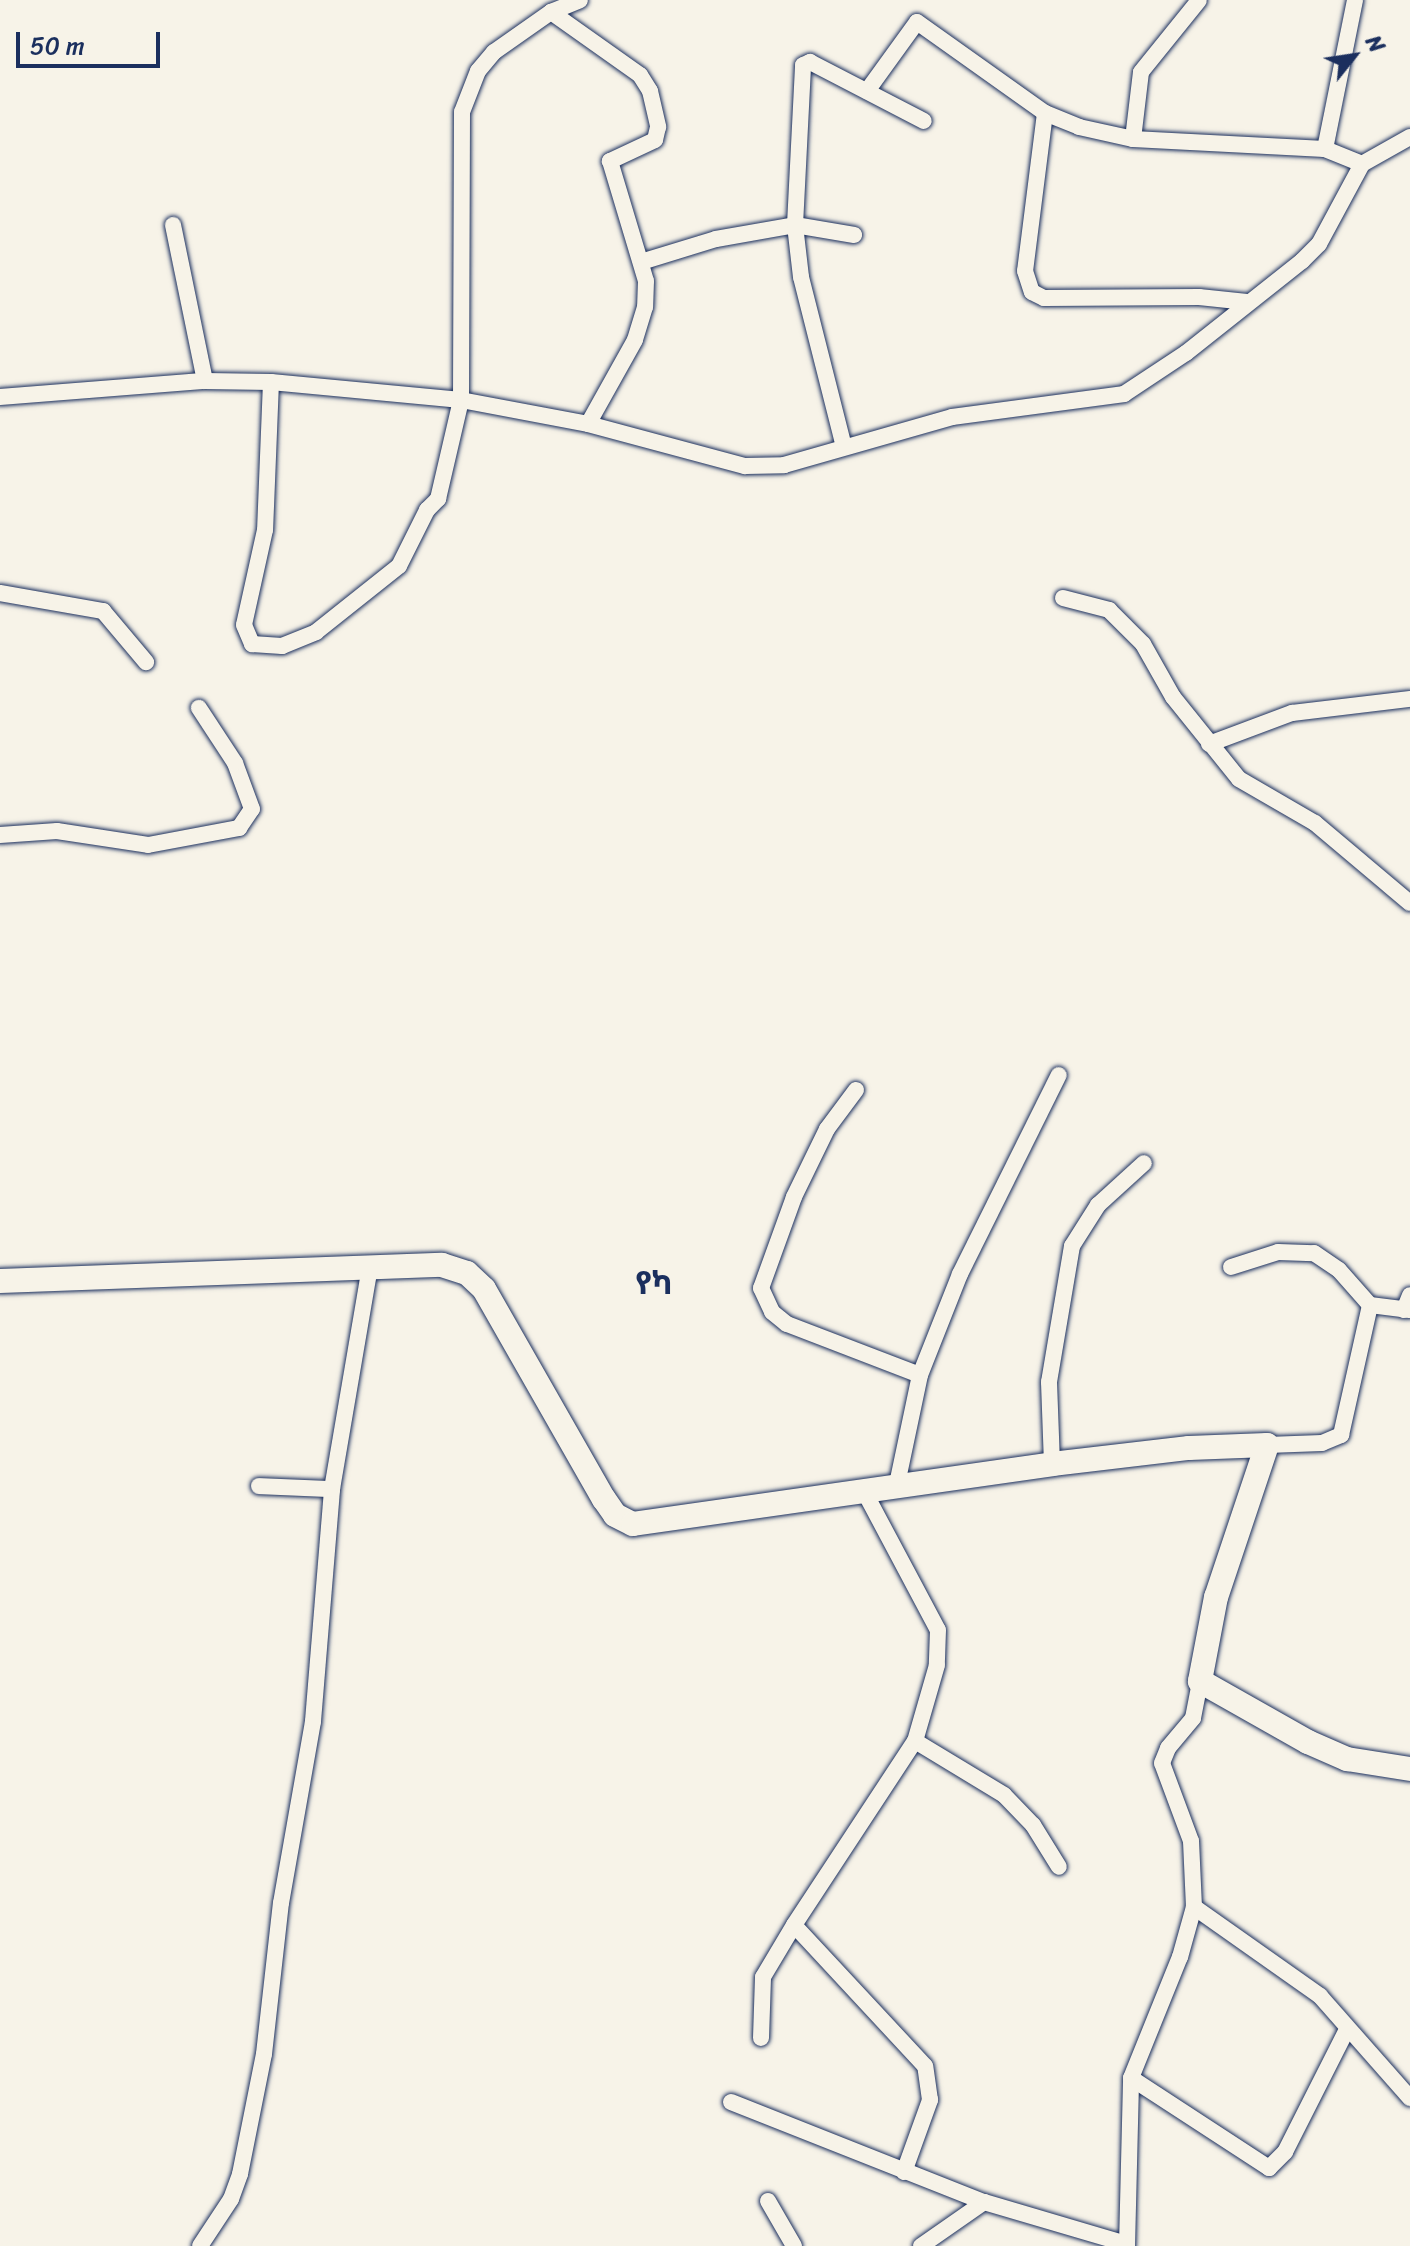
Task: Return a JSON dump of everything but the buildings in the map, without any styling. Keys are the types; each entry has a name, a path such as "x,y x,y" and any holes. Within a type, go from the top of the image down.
{"street":[{"path":"271,382 265,530 244,625 252,644 298,643 399,566 446,483 461,400 462,112 478,71 494,52 551,12 580,0"},
{"path":"1133,139 1141,72 1199,0"},
{"path":"1325,149 1355,0"},
{"path":"551,12 640,75 650,91 658,127 655,140 610,161 646,281 639,328 588,424"},
{"path":"867,91 917,22 1045,113 1133,139 1325,149 1362,164"},
{"path":"844,447 801,277 795,225 803,65 810,62 924,121"},
{"path":"1045,113 1025,271 1032,292 1044,298 1199,297 1247,302"},
{"path":"0,397 205,381 271,382 461,400 588,424 745,466 784,465 952,417 1124,394 1186,353 1319,244 1362,164 1410,137"},
{"path":"173,225 205,381"},
{"path":"641,262 716,239 795,225 854,235"},
{"path":"0,593 103,611 146,662"},
{"path":"1063,598 1109,610 1143,644 1209,744 1239,779 1315,823 1410,903"},
{"path":"1209,744 1292,713 1410,699"},
{"path":"0,835 57,831 148,845 239,828 252,809 235,763 199,708"},
{"path":"897,1484 920,1375 960,1274 1059,1075"},
{"path":"856,1090 827,1129 794,1197 761,1288 772,1312 787,1324 920,1375"},
{"path":"1052,1464 1049,1382 1072,1246 1098,1205 1144,1163"},
{"path":"1231,1267 1278,1252 1314,1253 1339,1270 1370,1305 1408,1305"},
{"path":"0,1281 442,1265 467,1273 484,1289 604,1499 615,1515 633,1524 1052,1464 1189,1448 1322,1443 1341,1435 1370,1305"},
{"path":"200,2246 231,2199 240,2174 264,2054 281,1903 313,1721 332,1489 370,1267"},
{"path":"731,2102 984,2202 1127,2245 1131,2078 1180,1957 1194,1907 1191,1841 1162,1763 1168,1748 1193,1718 1216,1597 1267,1445"},
{"path":"259,1486 332,1489"},
{"path":"761,2038 763,1977 915,1741 937,1665 938,1630 864,1491"},
{"path":"1200,1681 1321,1748 1387,1769 1410,1769"},
{"path":"915,1741 1004,1795 1033,1825 1059,1867"},
{"path":"1194,1907 1289,1971 1320,1996 1410,2098"},
{"path":"794,1925 925,2066 930,2100 904,2172"},
{"path":"1131,2078 1269,2168 1285,2152 1347,2029"},
{"path":"768,2201 794,2246"},
{"path":"921,2246 984,2202"}],"district":[{"name":"የካ","path":"654,1284"}]}
